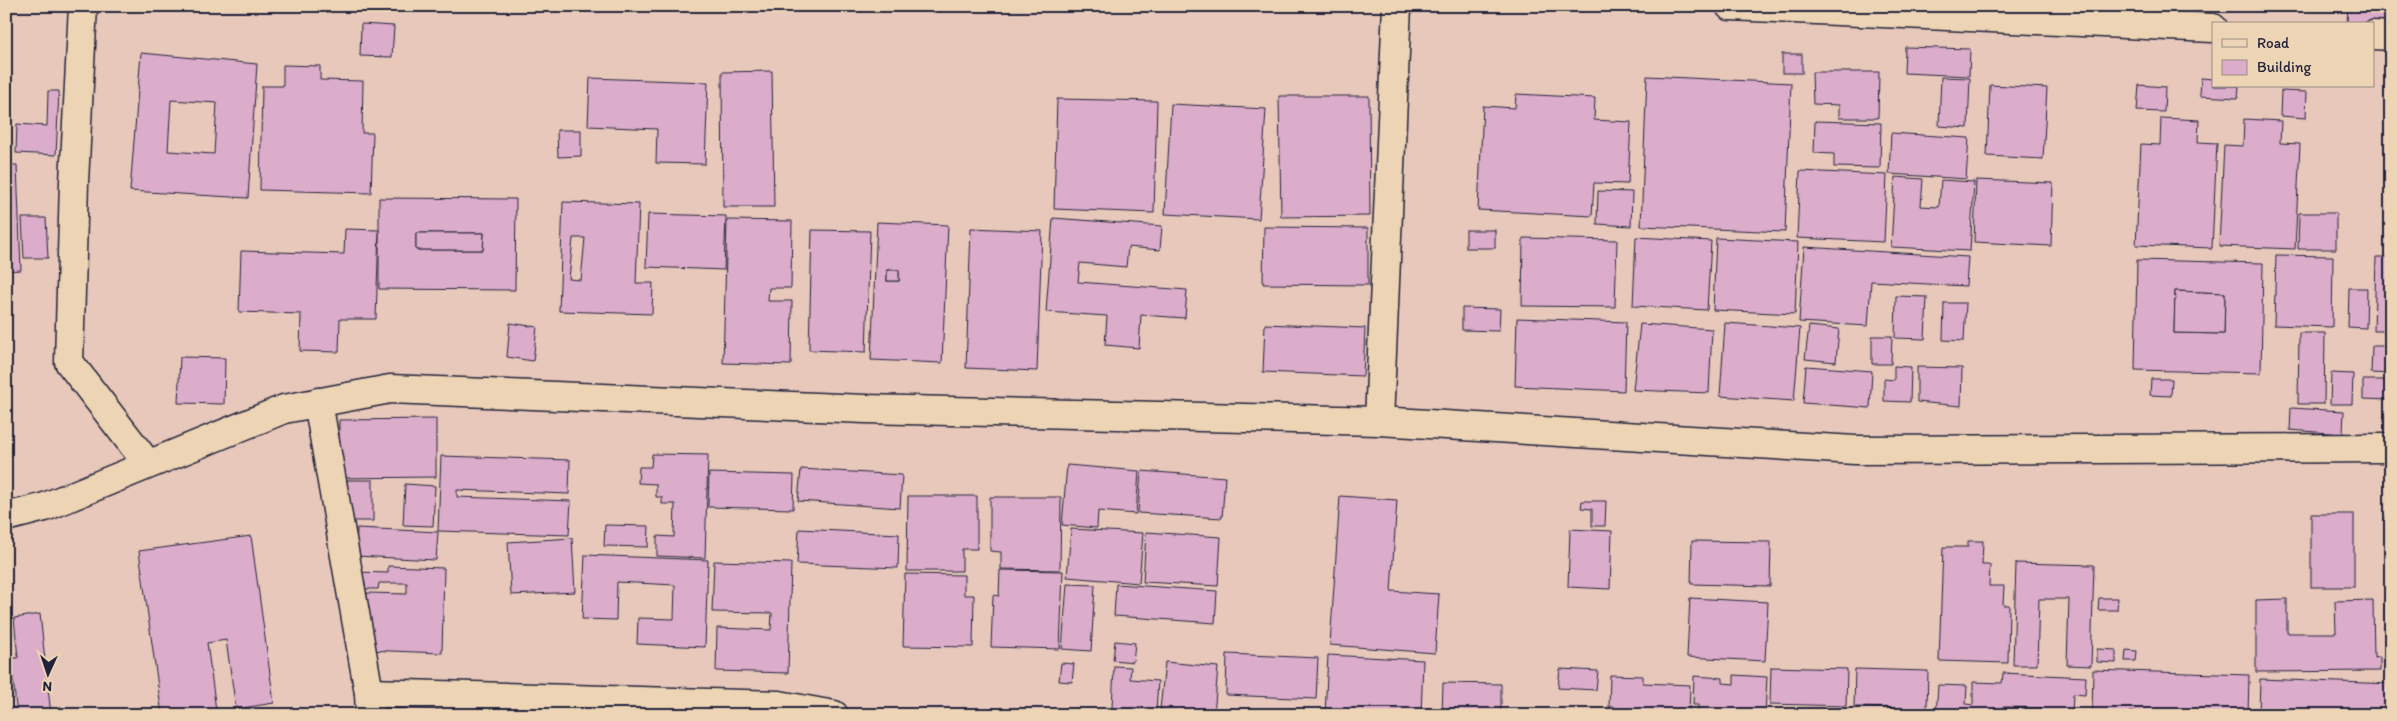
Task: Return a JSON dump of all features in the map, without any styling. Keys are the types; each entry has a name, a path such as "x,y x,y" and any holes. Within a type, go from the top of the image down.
{"street":[{"path":"83,6 74,182 69,362 148,463"},
{"path":"1379,421 1397,6"},
{"path":"1730,6 2212,28"},
{"path":"2374,36 2391,36"},
{"path":"6,517 46,507 148,463 284,409 390,389 864,409 1379,421 1855,450 2391,448"},
{"path":"318,402 369,704 779,705 834,715"}],"building":[{"path":"2348,6 2391,6 2391,23 2347,22"},
{"path":"361,24 394,26 392,57 360,56"},
{"path":"1905,47 1970,49 1969,76 1904,73"},
{"path":"141,53 257,64 248,198 130,191","holes":["171,100 217,103 214,154 168,151"]},
{"path":"1782,54 1802,54 1802,73 1782,73"},
{"path":"283,65 320,66 320,80 363,81 362,133 373,133 371,193 260,190 262,86 283,86"},
{"path":"772,71 774,207 723,207 722,72"},
{"path":"1812,72 1879,72 1878,118 1839,118 1839,105 1813,104"},
{"path":"1647,76 1791,83 1785,232 1641,226"},
{"path":"1941,77 1970,78 1968,128 1939,126"},
{"path":"590,78 708,82 705,164 656,163 657,129 588,126"},
{"path":"2201,78 2212,79 2212,88 2239,88 2238,98 2200,96"},
{"path":"1990,85 2047,88 2043,159 1987,156"},
{"path":"2139,85 2165,87 2164,112 2137,111"},
{"path":"48,91 59,91 56,155 16,153 17,124 47,126"},
{"path":"2281,91 2307,92 2306,118 2280,116"},
{"path":"1516,94 1595,98 1594,120 1631,122 1628,184 1594,183 1592,216 1478,210 1483,106 1515,108"},
{"path":"1279,96 1369,96 1370,216 1281,217"},
{"path":"1057,99 1157,101 1154,213 1054,209"},
{"path":"1171,104 1266,109 1259,219 1165,214"},
{"path":"2161,118 2199,120 2198,142 2217,143 2212,248 2136,245 2141,144 2160,145"},
{"path":"2244,119 2281,121 2280,143 2300,144 2295,249 2219,246 2224,145 2243,146"},
{"path":"1815,121 1881,123 1880,168 1834,167 1834,154 1814,153"},
{"path":"557,130 581,130 581,156 558,157"},
{"path":"1891,133 1969,138 1966,179 1889,174"},
{"path":"6,165 17,165 21,270 6,271"},
{"path":"1800,171 1887,175 1884,242 1797,238"},
{"path":"1895,177 1923,179 1921,206 1939,207 1941,180 1974,182 1970,251 1891,247"},
{"path":"1976,180 2053,183 2051,246 1974,242"},
{"path":"1598,191 1632,192 1631,226 1597,224"},
{"path":"379,198 516,199 515,290 379,289","holes":["416,233 484,233 483,250 416,250"]},
{"path":"563,202 639,204 636,283 653,283 652,314 559,311","holes":["573,238 585,238 581,280 569,279"]},
{"path":"2299,213 2336,213 2336,249 2298,249"},
{"path":"648,214 726,216 724,270 646,267"},
{"path":"22,218 46,218 48,258 24,258"},
{"path":"1053,218 1162,226 1160,250 1128,247 1126,267 1080,263 1078,282 1187,290 1185,318 1141,315 1139,348 1105,345 1107,316 1046,312"},
{"path":"727,220 792,221 791,288 769,288 768,301 792,301 791,365 723,363"},
{"path":"877,222 948,225 942,363 871,360","holes":["887,270 899,270 899,281 887,281"]},
{"path":"1264,227 1368,228 1368,285 1263,284"},
{"path":"971,228 1042,231 1037,371 966,368"},
{"path":"345,229 379,230 376,319 340,319 339,352 300,351 301,314 239,312 241,251 344,254"},
{"path":"812,230 870,231 866,352 809,350"},
{"path":"1466,230 1495,230 1495,248 1466,248"},
{"path":"416,233 484,233 483,250 416,250"},
{"path":"1636,237 1711,241 1707,310 1633,306"},
{"path":"1523,238 1617,240 1615,307 1522,306"},
{"path":"1716,238 1798,242 1795,314 1713,310"},
{"path":"1804,247 1968,257 1966,286 1871,281 1868,326 1799,322"},
{"path":"2276,255 2333,256 2332,327 2274,325"},
{"path":"2376,257 2391,257 2391,331 2374,331"},
{"path":"2137,260 2263,263 2261,373 2135,370","holes":["2175,291 2225,293 2224,334 2174,333"]},
{"path":"887,270 899,270 899,281 887,281"},
{"path":"2349,288 2367,288 2366,328 2348,327"},
{"path":"2175,291 2225,293 2224,334 2174,333"},
{"path":"1896,296 1927,297 1925,339 1895,338"},
{"path":"1944,303 1966,303 1964,341 1943,340"},
{"path":"1462,308 1500,309 1499,331 1462,330"},
{"path":"1517,318 1626,322 1624,391 1515,386"},
{"path":"510,323 537,327 533,361 507,357"},
{"path":"1725,323 1800,328 1794,401 1720,396"},
{"path":"1265,324 1365,328 1363,376 1263,372"},
{"path":"1640,324 1712,329 1709,393 1633,390"},
{"path":"1809,326 1839,329 1836,362 1805,359"},
{"path":"2299,333 2325,333 2324,404 2298,404"},
{"path":"1872,336 1892,336 1891,364 1872,364"},
{"path":"2372,346 2391,346 2391,374 2371,373"},
{"path":"180,357 225,358 224,404 178,403"},
{"path":"1806,366 1872,371 1870,408 1803,403"},
{"path":"1894,366 1911,367 1910,402 1884,401 1884,379 1894,380"},
{"path":"1917,367 1962,368 1961,406 1917,402"},
{"path":"2331,373 2353,374 2352,404 2330,404"},
{"path":"2151,379 2172,379 2171,396 2150,395"},
{"path":"2363,380 2391,380 2391,400 2363,399"},
{"path":"2291,408 2344,411 2343,434 2290,430"},
{"path":"2387,416 2391,416 2391,434 2387,434"},
{"path":"436,419 436,477 339,478 339,420"},
{"path":"652,454 708,455 705,558 657,556 657,536 674,537 675,504 662,504 662,497 656,497 656,484 638,483 639,467 651,467"},
{"path":"441,456 570,460 569,494 457,490 457,497 571,501 569,535 438,531"},
{"path":"1067,465 1139,471 1136,514 1098,511 1097,528 1062,525"},
{"path":"801,469 902,475 900,508 798,501"},
{"path":"1141,471 1225,477 1222,518 1138,513"},
{"path":"709,473 794,475 793,509 708,507"},
{"path":"347,480 373,480 373,521 346,521"},
{"path":"405,484 435,486 433,526 403,525"},
{"path":"908,496 977,496 977,549 962,549 962,571 907,571"},
{"path":"1340,496 1397,500 1391,591 1439,594 1435,653 1330,645"},
{"path":"990,497 1061,497 1060,570 1001,569 1001,552 990,551"},
{"path":"1582,501 1606,501 1605,526 1592,526 1592,509 1581,508"},
{"path":"2311,514 2354,514 2354,587 2311,587"},
{"path":"2386,516 2391,516 2391,582 2387,582"},
{"path":"605,525 649,526 648,547 604,546"},
{"path":"357,528 438,532 436,560 356,556"},
{"path":"799,529 899,534 898,568 797,564"},
{"path":"1071,529 1143,533 1139,583 1067,577"},
{"path":"1570,529 1612,531 1610,589 1568,587"},
{"path":"1146,532 1221,537 1218,586 1143,582"},
{"path":"251,536 274,703 236,709 226,640 207,643 216,710 182,715 162,715 139,551"},
{"path":"572,538 575,592 511,595 508,542"},
{"path":"1692,541 1771,542 1770,586 1691,584"},
{"path":"1968,541 1983,541 1982,565 1990,565 1989,586 2004,586 2003,605 2009,605 2008,663 1939,661 1943,547 1968,547"},
{"path":"585,555 708,560 705,647 637,644 638,618 674,619 675,585 617,582 616,620 582,619"},
{"path":"714,561 791,563 788,673 716,671 717,628 771,630 772,613 712,612"},
{"path":"2016,563 2094,565 2091,666 2067,665 2069,599 2039,599 2037,665 2013,665"},
{"path":"388,566 444,568 442,653 365,650 367,593 407,594 407,583 379,583 378,589 356,589 356,572 388,573"},
{"path":"1000,570 1063,571 1060,649 991,647 993,595 999,596"},
{"path":"905,574 964,575 964,595 974,595 973,647 903,646"},
{"path":"1067,584 1095,585 1091,651 1062,649"},
{"path":"1116,584 1217,591 1215,623 1114,616"},
{"path":"1690,598 1768,602 1765,661 1687,657"},
{"path":"2099,598 2118,598 2117,610 2098,610"},
{"path":"2287,599 2287,633 2336,633 2335,601 2373,600 2374,658 2380,657 2380,671 2256,672 2256,600"},
{"path":"2385,602 2391,602 2391,672 2385,672"},
{"path":"40,614 51,715 6,715 6,709 16,707 11,658 18,658 14,618"},
{"path":"1115,641 1135,643 1133,662 1113,660"},
{"path":"2097,649 2116,650 2116,663 2097,662"},
{"path":"2126,650 2137,651 2136,661 2125,661"},
{"path":"1227,654 1318,658 1316,699 1226,695"},
{"path":"1328,655 1423,660 1421,715 1325,715"},
{"path":"1165,662 1218,667 1214,715 1160,710"},
{"path":"1061,663 1074,664 1072,682 1059,681"},
{"path":"1114,666 1131,667 1130,679 1158,681 1156,711 1112,708"},
{"path":"1771,667 1847,669 1846,706 1770,704"},
{"path":"1560,669 1598,671 1596,690 1558,688"},
{"path":"1855,669 1928,671 1927,709 1854,707"},
{"path":"2093,670 2249,675 2248,715 2130,712 2130,715 2092,715"},
{"path":"2003,673 2086,677 2085,695 2073,694 2072,715 2042,715 2042,708 2002,707 2001,715 1936,715 1938,685 1967,686 1966,704 1973,705 1973,682 2002,683"},
{"path":"1610,675 1643,676 1643,683 1690,685 1689,715 1613,715 1614,706 1609,707"},
{"path":"1734,675 1767,677 1765,715 1698,715 1698,705 1693,705 1694,676 1723,678 1723,683 1734,684"},
{"path":"2260,679 2391,684 2391,715 2259,715"},
{"path":"1443,683 1501,684 1501,715 1442,715"},
{"path":"272,709 273,715 238,715 238,714"},
{"path":"2130,712 2201,714 2201,715 2130,715"}]}
